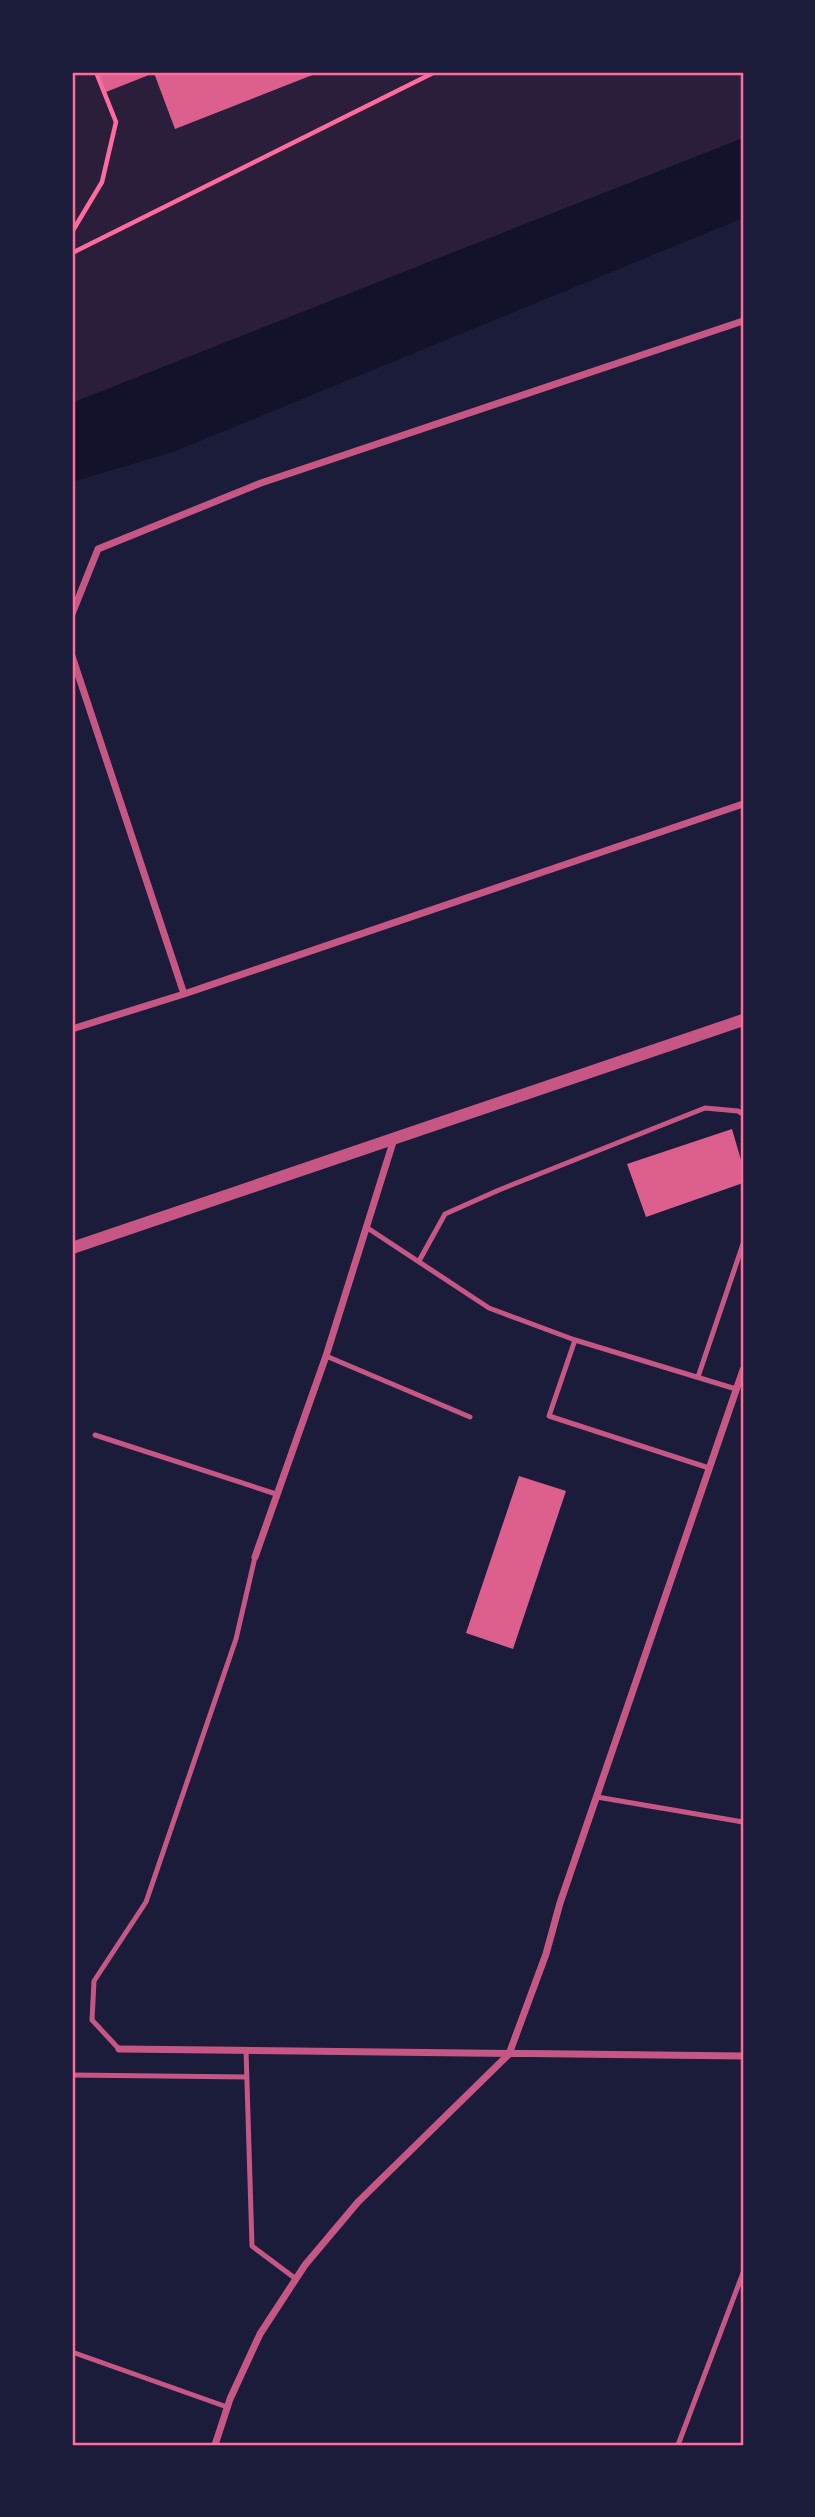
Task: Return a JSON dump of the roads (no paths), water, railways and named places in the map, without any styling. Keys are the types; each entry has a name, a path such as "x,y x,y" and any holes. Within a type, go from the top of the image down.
{"street":[{"path":"72,614 97,549 261,483 743,321"},
{"path":"72,656 184,994"},
{"path":"72,1029 184,994 743,804"},
{"path":"72,1248 743,1020"},
{"path":"255,1557 326,1356 394,1139"},
{"path":"215,2445 227,2407 260,2334 304,2265 358,2202 509,2054 546,1954 709,1468 740,1390 743,1370"},
{"path":"119,2049 743,2056"}],"lane":[{"path":"419,1261 445,1214 499,1189 705,1108 738,1111 743,1114"},
{"path":"366,1227 489,1308 575,1340 740,1390"},
{"path":"698,1377 743,1244"},
{"path":"575,1340 549,1416 709,1468"},
{"path":"326,1356 470,1417"},
{"path":"95,1435 276,1494"},
{"path":"119,2049 92,2020 94,1980 146,1902 236,1639 255,1557"},
{"path":"597,1797 743,1822"},
{"path":"246,2050 252,2246 296,2278"},
{"path":"72,2076 247,2077"},
{"path":"678,2445 743,2273"},
{"path":"72,2352 227,2407"}]}
